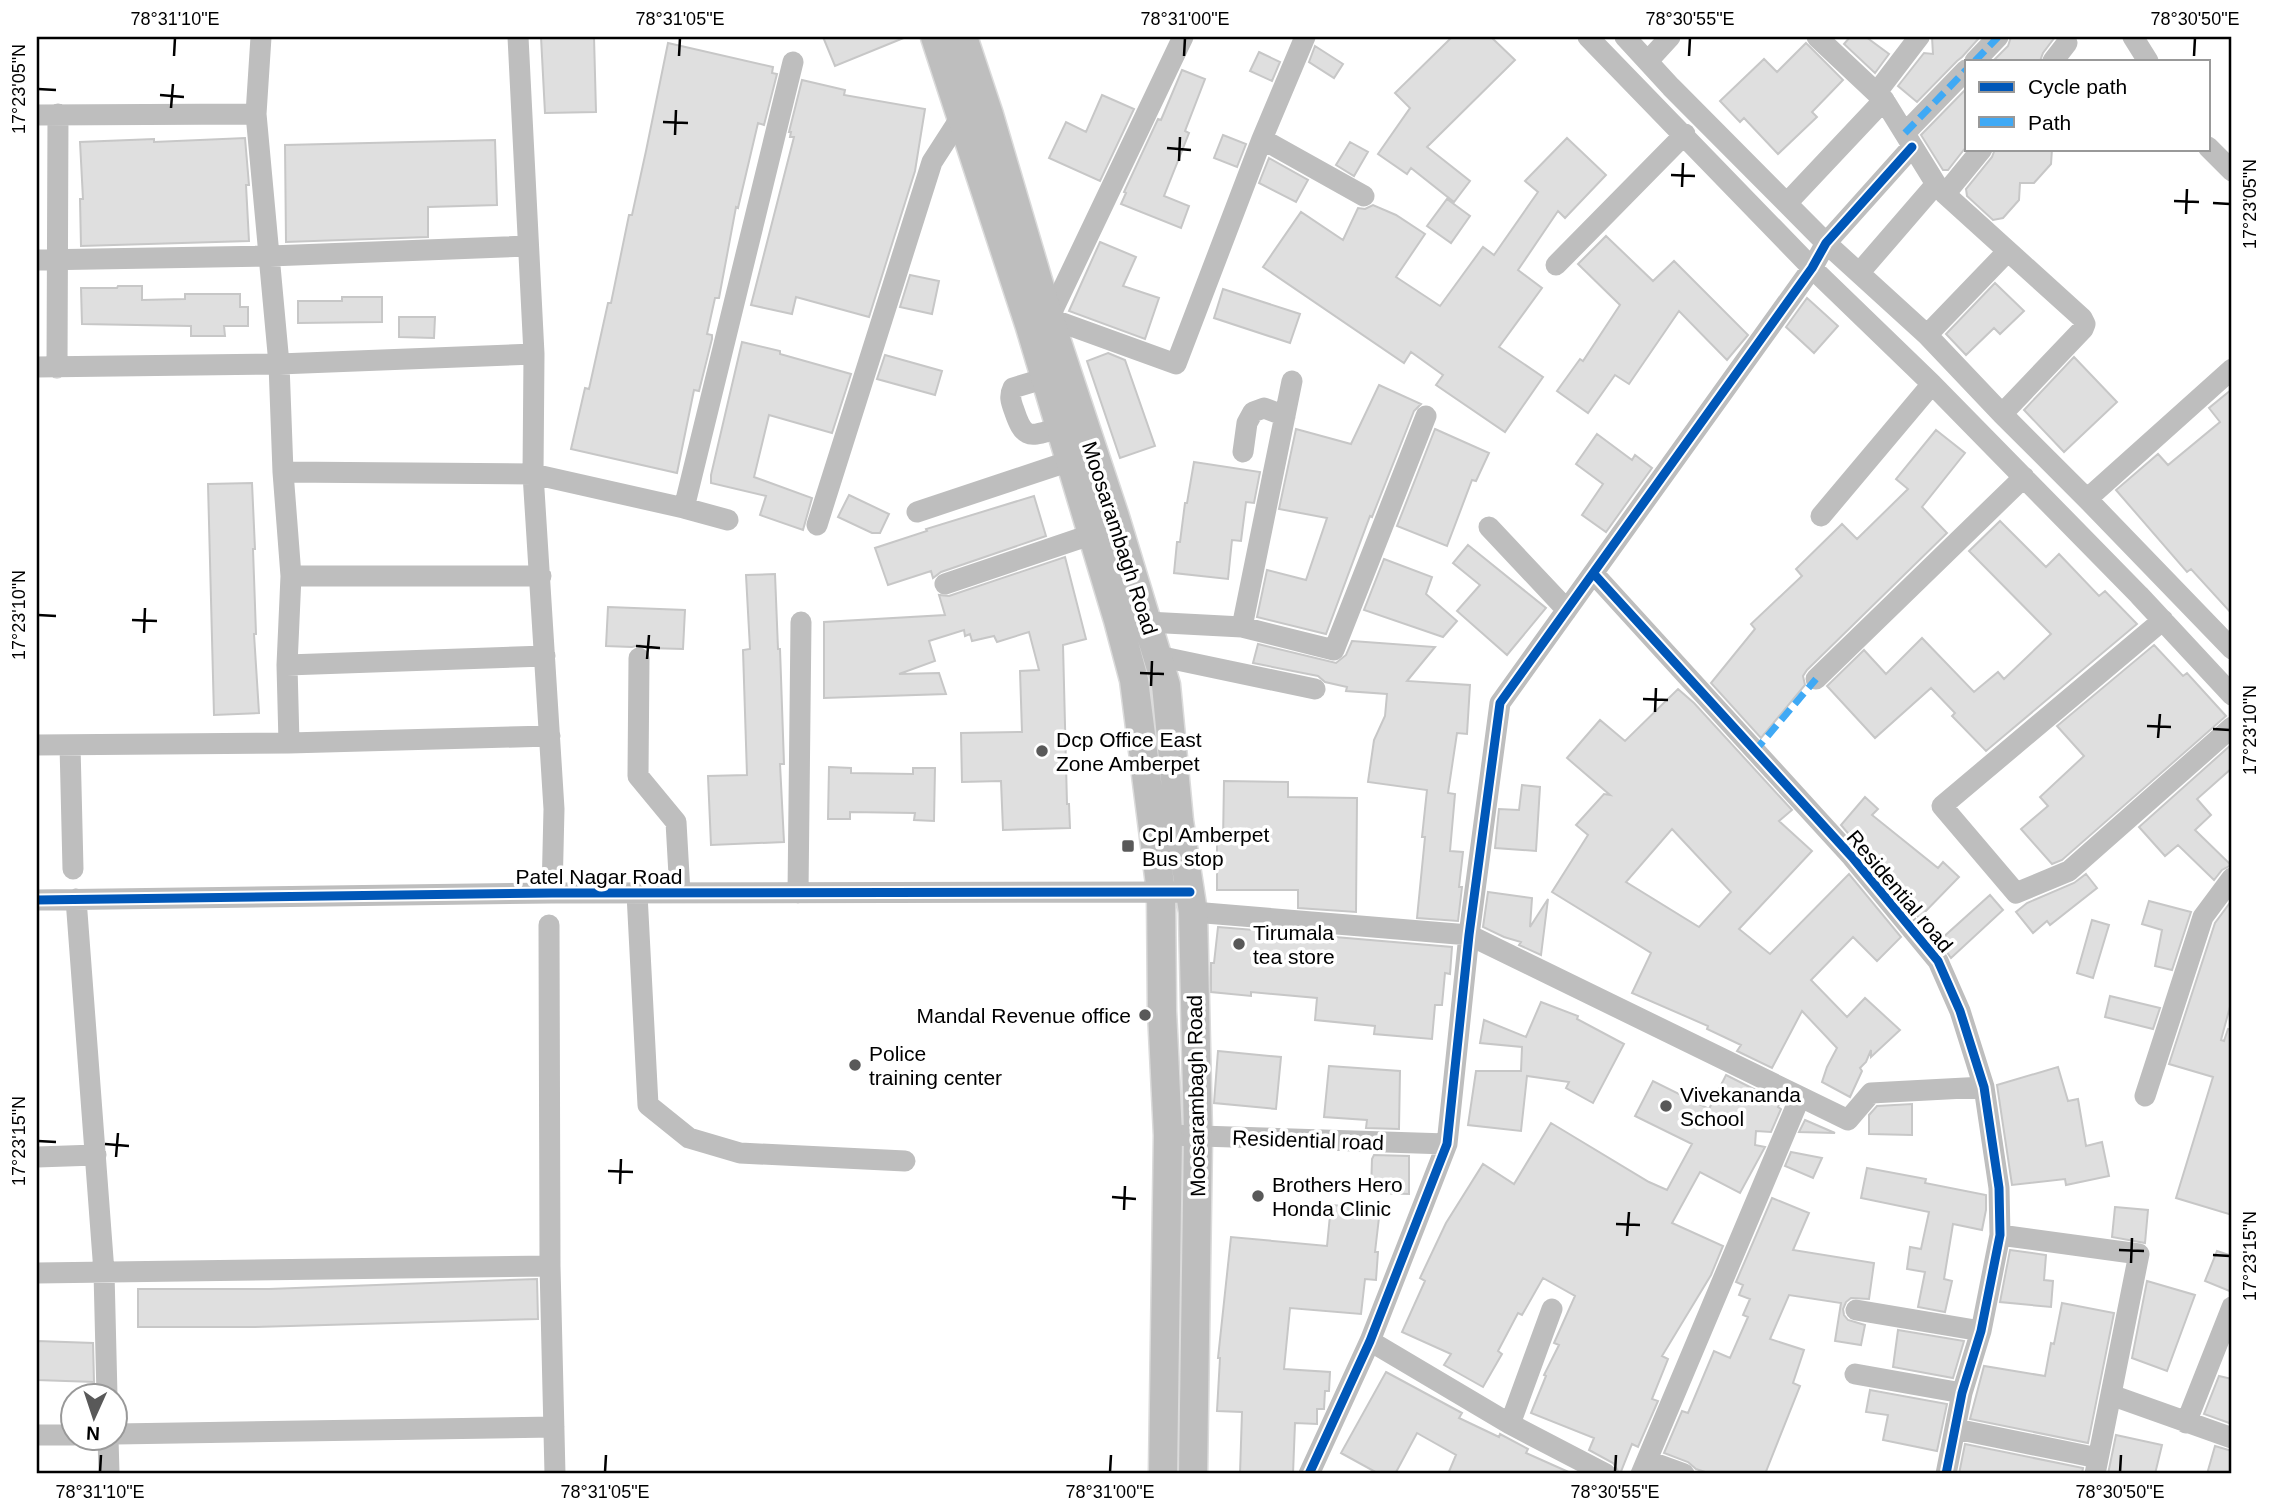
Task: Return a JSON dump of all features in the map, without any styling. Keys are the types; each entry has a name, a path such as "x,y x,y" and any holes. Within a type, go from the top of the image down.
{"main road":[{"name":"Moosarambagh Road","path":"935,37 1046,379 1134,680 1160,892 1168,1135 1163,1474"},
{"name":"Moosarambagh Road","path":"963,37 1166,685 1179,821 1191,902 1198,1136 1193,1474"}],"street":[{"path":"261,37 256,114 279,364 283,472 291,576 287,665 289,743"},
{"path":"518,37 534,354 533,474 554,809 552,893"},
{"path":"1183,37 1049,318 1176,365 1262,139 1305,37"},
{"path":"1588,37 1685,134 1812,268 2024,477 2232,695"},
{"path":"1625,37 1826,243 1927,335 2232,649"},
{"path":"1648,61 1670,37"},
{"path":"1817,37 1880,96 1940,189 2082,318 2085,324 2002,414"},
{"path":"1787,203 1880,96 1919,37"},
{"path":"1976,60 1998,37"},
{"path":"2133,37 2147,60"},
{"path":"2054,60 2067,43"},
{"path":"684,508 793,62"},
{"path":"1309,1474 1370,1341 1447,1144 1469,935 1500,703 1812,268 1826,243 1965,71"},
{"path":"256,114 47,114 59,260 47,367 279,364 534,354"},
{"path":"817,525 932,162 961,117"},
{"path":"1556,265 1685,134"},
{"path":"1262,139 1364,196"},
{"path":"2210,148 2232,171"},
{"path":"1860,272 1981,150"},
{"path":"37,260 270,256 527,246"},
{"path":"1927,335 2007,252"},
{"path":"2087,499 2232,369"},
{"path":"1046,379 1013,388 1010,400 1024,432 1030,435 1060,428"},
{"path":"1242,626 1292,381"},
{"path":"1821,516 1932,384"},
{"path":"1242,452 1247,424 1253,412 1264,408 1285,416"},
{"path":"1147,622 1242,626 1334,650 1426,416"},
{"path":"917,512 1070,461"},
{"path":"283,472 533,474 728,520"},
{"path":"1816,679 2024,477"},
{"path":"1489,527 1567,610"},
{"path":"945,584 1093,534"},
{"name":"Residential road","path":"1594,574 1852,857 1938,961 1960,1011 1984,1087 1999,1188 2000,1236 1981,1331 1962,1393 1946,1474"},
{"path":"291,576 541,576"},
{"path":"2163,620 1942,806 2016,893 2069,871 2232,727"},
{"path":"798,893 801,622"},
{"path":"287,665 545,656"},
{"path":"1158,656 1315,689"},
{"path":"639,658 638,776 676,822 680,893"},
{"path":"37,745 289,743 550,736"},
{"path":"70,745 73,869"},
{"path":"2145,1097 2203,917 2232,878"},
{"name":"Patel Nagar Road","path":"37,900 552,893 1160,892 1191,902 1469,935"},
{"path":"637,894 648,1105 689,1138 740,1153 905,1161"},
{"path":"76,899 104,1272 107,1382"},
{"path":"549,925 550,1266 555,1474"},
{"path":"1469,935 1848,1119 1871,1094 1984,1087"},
{"path":"1684,1474 1645,1468 1800,1097"},
{"name":"Residential road","path":"1168,1135 1447,1144"},
{"path":"37,1157 96,1155"},
{"path":"1956,1429 2097,1466 2138,1254 2000,1236"},
{"path":"37,1273 550,1266"},
{"path":"2186,1423 2232,1307"},
{"path":"1510,1424 1552,1308"},
{"path":"1856,1310 1981,1331"},
{"path":"1370,1341 1510,1424 1606,1474"},
{"path":"1855,1374 1962,1393"},
{"path":"2111,1395 2232,1438"},
{"path":"130,1434 554,1427"},
{"path":"37,1436 60,1435"},
{"path":"108,1452 109,1473"}],"building":[{"path":"541,37 594,37 596,112 545,113"},
{"path":"823,37 906,37 835,66"},
{"path":"1452,37 1491,37 1515,60 1427,147 1470,181 1454,202 1411,168 1407,174 1378,154 1410,108 1395,93"},
{"path":"1850,37 1866,37 1889,54 1875,73 1844,44"},
{"path":"1932,37 1980,37 1917,102 1898,86 1924,53 1933,54"},
{"path":"2011,37 2055,37 2040,60 1994,60 2008,46"},
{"path":"668,43 773,67 772,73 777,74 764,125 758,123 738,208 736,207 719,298 715,298 707,334 712,335 712,339 699,391 694,390 677,473 571,449 585,388 589,389 608,303 611,303"},
{"path":"1806,43 1843,80 1812,112 1817,117 1778,154 1744,118 1740,122 1720,101 1764,59 1777,72"},
{"path":"1315,46 1343,64 1334,78 1309,62"},
{"path":"1259,52 1280,62 1272,81 1250,71"},
{"path":"1182,70 1205,79 1185,131 1189,133 1164,196 1189,206 1181,228 1121,204 1126,193 1124,192 1158,119 1161,120"},
{"path":"802,80 845,90 844,95 925,109 915,171 869,317 796,297 792,314 751,305 794,137 790,137 789,132"},
{"path":"1965,90 1965,148 1948,170 1943,170 1921,135"},
{"path":"1102,95 1134,109 1100,181 1049,158 1066,122 1086,132"},
{"path":"1223,135 1246,144 1237,167 1214,158"},
{"path":"245,138 249,185 246,185 249,241 81,246 80,199 83,199 80,142"},
{"path":"1567,138 1606,175 1565,218 1558,211 1518,270 1542,288 1499,347 1543,377 1505,432 1436,385 1443,375 1411,352 1404,363 1263,267 1301,212 1343,240 1358,208 1365,209 1373,205 1396,215 1425,234 1396,277 1440,306 1483,247 1494,255 1538,192 1525,181"},
{"path":"495,140 497,205 428,207 428,237 286,242 285,145"},
{"path":"1350,142 1368,152 1354,176 1336,165"},
{"path":"1995,150 2052,150 2051,164 2034,183 2020,183 2019,200 2003,218 1993,220 1967,196 1966,189"},
{"path":"1269,158 1308,180 1296,202 1259,183"},
{"path":"1447,199 1470,216 1451,243 1427,226"},
{"path":"1606,236 1653,281 1674,261 1748,335 1727,360 1679,311 1629,384 1615,375 1588,413 1557,391 1580,359 1583,361 1620,305 1578,264"},
{"path":"1100,242 1136,257 1123,286 1159,298 1145,339 1069,311"},
{"path":"910,275 939,281 932,314 900,307"},
{"path":"1995,283 2024,311 2000,334 1994,328 1966,355 1946,334"},
{"path":"142,286 142,300 185,299 185,294 240,294 240,307 248,307 248,326 224,326 225,336 191,336 191,326 82,324 81,288"},
{"path":"1223,289 1300,314 1290,343 1214,318"},
{"path":"342,297 382,297 382,322 298,323 298,301 342,301"},
{"path":"1807,298 1838,326 1814,353 1786,327"},
{"path":"399,317 435,317 434,338 399,337"},
{"path":"742,342 851,374 832,433 769,415 754,477 812,498 803,530 760,515 766,496 711,483"},
{"path":"1108,353 1125,360 1155,446 1120,458 1087,361"},
{"path":"885,355 942,371 935,395 877,379"},
{"path":"2074,357 2117,402 2064,452 2024,410"},
{"path":"1379,385 1421,404 1414,411 1372,517 1370,516 1326,634 1257,617 1267,570 1306,580 1327,518 1279,509 1296,429 1351,444"},
{"path":"2232,389 2232,614 2191,569 2187,572 2116,490 2158,454 2168,465 2220,422 2209,408"},
{"path":"1435,429 1489,453 1476,481 1472,480 1447,546 1397,526"},
{"path":"1936,430 1965,453 1922,507 1947,533 1807,670 1803,676 1805,685 1761,738 1711,683 1755,629 1751,624 1802,576 1796,569 1842,524 1857,539 1908,489 1896,479"},
{"path":"1597,434 1632,460 1635,455 1652,468 1606,532 1582,515 1603,484 1576,464"},
{"path":"1194,462 1260,472 1254,503 1246,502 1241,541 1232,540 1228,579 1174,573 1177,542 1180,542"},
{"path":"252,483 255,549 254,634 259,713 214,715 208,484"},
{"path":"849,495 889,514 880,533 872,533 838,517"},
{"path":"1034,496 1046,536 941,572 933,578 931,571 888,585 875,548 927,531 926,529"},
{"path":"2000,521 2046,567 2059,554 2099,596 2105,591 2137,624 1986,751 1952,716 1955,713 1931,688 1875,738 1827,686 1864,650 1886,674 1922,638 1974,692 1998,672 2004,679 2051,634 1969,551"},
{"path":"1468,545 1546,608 1507,655 1457,611 1480,585 1453,563"},
{"path":"1065,557 1086,639 1063,645 1070,828 1003,830 1001,781 962,782 961,733 1022,732 1020,671 1039,670 1029,632 997,642 994,636 972,641 970,634 965,636 964,630 929,641 935,661 899,674 939,673 946,694 824,698 824,622 945,615 939,595 949,596"},
{"path":"1384,559 1432,577 1426,594 1457,621 1443,637 1364,610"},
{"path":"775,574 784,764 780,764 784,842 711,845 708,776 747,775 743,650 750,649 746,575"},
{"path":"608,607 685,610 683,649 647,648 640,645 606,646"},
{"path":"1352,641 1435,647 1407,681 1470,685 1467,734 1457,733 1448,793 1455,794 1450,851 1463,852 1458,921 1417,918 1427,790 1368,782 1374,740 1385,716 1387,694 1346,691 1347,687 1325,682 1318,676 1253,663 1258,644 1336,663 1346,655"},
{"path":"2154,645 2183,676 2187,673 2226,716 2062,860 2052,864 2021,829 2048,806 2040,797 2084,756 2057,726"},
{"path":"1678,689 1792,810 1779,821 1812,851 1739,929 1770,954 1849,874 1901,937 1877,961 1853,937 1811,980 1847,1017 1865,998 1900,1030 1871,1057 1871,1050 1860,1068 1862,1071 1850,1097 1822,1082 1837,1048 1802,1011 1772,1068 1737,1051 1741,1045 1707,1029 1708,1026 1632,993 1651,953 1552,892 1588,835 1576,825 1604,794 1610,795 1567,758 1600,720 1625,741","holes":["1672,829 1731,892 1699,927 1626,882"]},
{"path":"2232,744 2232,768 2197,799 2211,815 2195,830 2231,865 2222,870 2214,880 2178,845 2165,856 2139,827"},
{"path":"829,767 851,768 851,773 913,774 913,768 935,768 934,821 914,820 915,813 850,812 850,819 828,819"},
{"path":"1224,781 1288,782 1288,797 1357,798 1356,912 1298,908 1298,890 1217,890 1217,841 1223,841"},
{"path":"1522,785 1540,787 1536,851 1495,848 1499,809 1519,810"},
{"path":"1865,797 1878,809 1872,815 1938,868 1943,862 1959,877 1919,918 1841,825"},
{"path":"2086,874 2097,888 2050,925 2047,921 2033,933 2016,912 2027,903 2074,883"},
{"path":"1488,892 1532,898 1530,927 1548,899 1541,955 1519,945 1521,942 1483,927"},
{"path":"1990,895 2003,910 1951,958 1939,941"},
{"path":"2232,900 2232,999 2221,1040 2224,1041 2228,1029 2232,1030 2232,1215 2176,1198 2213,1077 2169,1064 2215,923"},
{"path":"2149,901 2191,912 2172,970 2155,966 2162,930 2142,924"},
{"path":"2092,920 2109,925 2093,978 2077,973"},
{"path":"1218,927 1452,947 1450,974 1445,973 1442,1005 1435,1005 1432,1039 1374,1034 1375,1026 1315,1020 1317,998 1251,992 1251,996 1211,992 1211,963 1214,963"},
{"path":"2110,996 2160,1008 2153,1029 2105,1017"},
{"path":"1541,1002 1578,1016 1577,1019 1624,1044 1593,1103 1566,1088 1569,1082 1527,1076 1521,1131 1468,1125 1476,1071 1521,1071 1522,1047 1480,1043 1484,1020 1526,1037"},
{"path":"1218,1051 1281,1057 1276,1109 1214,1103"},
{"path":"1329,1066 1400,1071 1399,1129 1366,1128 1367,1120 1324,1117"},
{"path":"2058,1067 2068,1101 2078,1099 2086,1146 2102,1142 2109,1176 2066,1185 2065,1179 2012,1185 1997,1085"},
{"path":"1726,1075 1780,1102 1778,1107 1781,1109 1771,1132 1756,1131 1755,1145 1765,1147 1740,1193 1700,1172 1672,1223 1723,1246 1711,1275 1662,1356 1668,1359 1652,1399 1658,1401 1638,1447 1632,1444 1620,1474 1613,1463 1589,1450 1594,1438 1531,1413 1546,1376 1544,1375 1559,1345 1554,1343 1575,1296 1543,1278 1522,1315 1518,1313 1498,1351 1502,1354 1483,1387 1444,1365 1451,1354 1402,1332 1425,1281 1420,1278 1446,1223 1483,1164 1514,1184 1551,1123 1667,1190 1692,1144 1635,1116 1653,1081 1709,1109"},
{"path":"1912,1104 1912,1135 1869,1134 1869,1115 1877,1106"},
{"path":"1805,1120 1835,1133 1799,1132"},
{"path":"1791,1152 1822,1158 1813,1178 1785,1166"},
{"path":"1374,1155 1409,1156 1409,1194 1371,1193"},
{"path":"1867,1168 1926,1179 1925,1183 1986,1195 1982,1230 1953,1224 1944,1279 1952,1281 1945,1312 1918,1307 1925,1272 1907,1269 1910,1247 1921,1249 1929,1212 1861,1198"},
{"path":"1772,1198 1809,1213 1793,1250 1874,1263 1869,1299 1851,1298 1843,1309 1848,1320 1865,1325 1861,1345 1835,1341 1841,1303 1789,1295 1770,1339 1804,1350 1793,1383 1800,1386 1765,1474 1711,1474 1664,1453 1682,1411 1688,1413 1714,1351 1730,1358 1748,1317 1743,1315 1750,1299 1739,1295 1743,1285 1736,1282"},
{"path":"1331,1205 1380,1209 1375,1252 1378,1252 1376,1280 1365,1279 1361,1314 1290,1308 1284,1369 1330,1372 1324,1409 1317,1409 1317,1424 1295,1423 1293,1474 1240,1474 1242,1412 1217,1411 1218,1358 1231,1237 1327,1246"},
{"path":"2115,1207 2148,1210 2145,1243 2112,1237"},
{"path":"2010,1250 2046,1255 2044,1280 2053,1281 2051,1307 2000,1302"},
{"path":"2217,1251 2232,1256 2232,1292 2205,1281"},
{"path":"537,1279 538,1319 255,1327 138,1327 138,1289 269,1289"},
{"path":"2147,1281 2195,1295 2167,1371 2132,1358"},
{"path":"2062,1303 2114,1313 2088,1443 1970,1419 1984,1366 2045,1376"},
{"path":"1898,1330 1964,1341 1953,1378 1893,1367"},
{"path":"37,1341 93,1343 94,1382 37,1380"},
{"path":"1386,1372 1462,1413 1459,1418 1499,1437 1500,1434 1528,1449 1526,1453 1573,1474 1448,1474 1456,1455 1417,1433 1395,1474 1379,1474 1341,1453"},
{"path":"2219,1376 2232,1379 2232,1424 2204,1414"},
{"path":"1870,1390 1947,1404 1937,1451 1883,1440 1888,1415 1866,1412"},
{"path":"2116,1435 2162,1445 2155,1474 2108,1474"},
{"path":"1965,1444 2083,1468 2082,1474 1959,1474"},
{"path":"2215,1446 2232,1451 2232,1474 2207,1474"}],"marked path":[{"path":"1976,60 1998,37"},
{"path":"1905,133 1965,71"},
{"path":"1754,752 1816,679"}],"cycle path":[{"path":"1309,1474 1370,1341 1447,1144 1469,935 1500,703 1812,268 1826,243 1912,147"},
{"path":"1594,574 1852,857 1938,961 1960,1011 1984,1087 1999,1188 2000,1235 1981,1331 1962,1393 1946,1474"},
{"path":"37,900 552,893 1190,892"}],"place":[{"name":"Dcp Office East Zone Amberpet","path":"1042,751"},
{"name":"Cpl Amberpet Bus stop","path":"1128,846"},
{"name":"Tirumala tea store","path":"1239,944"},
{"name":"Mandal Revenue office","path":"1145,1015"},
{"name":"Police training center","path":"855,1065"},
{"name":"Vivekananda School","path":"1666,1106"},
{"name":"Brothers Hero Honda Clinic","path":"1258,1196"}]}
